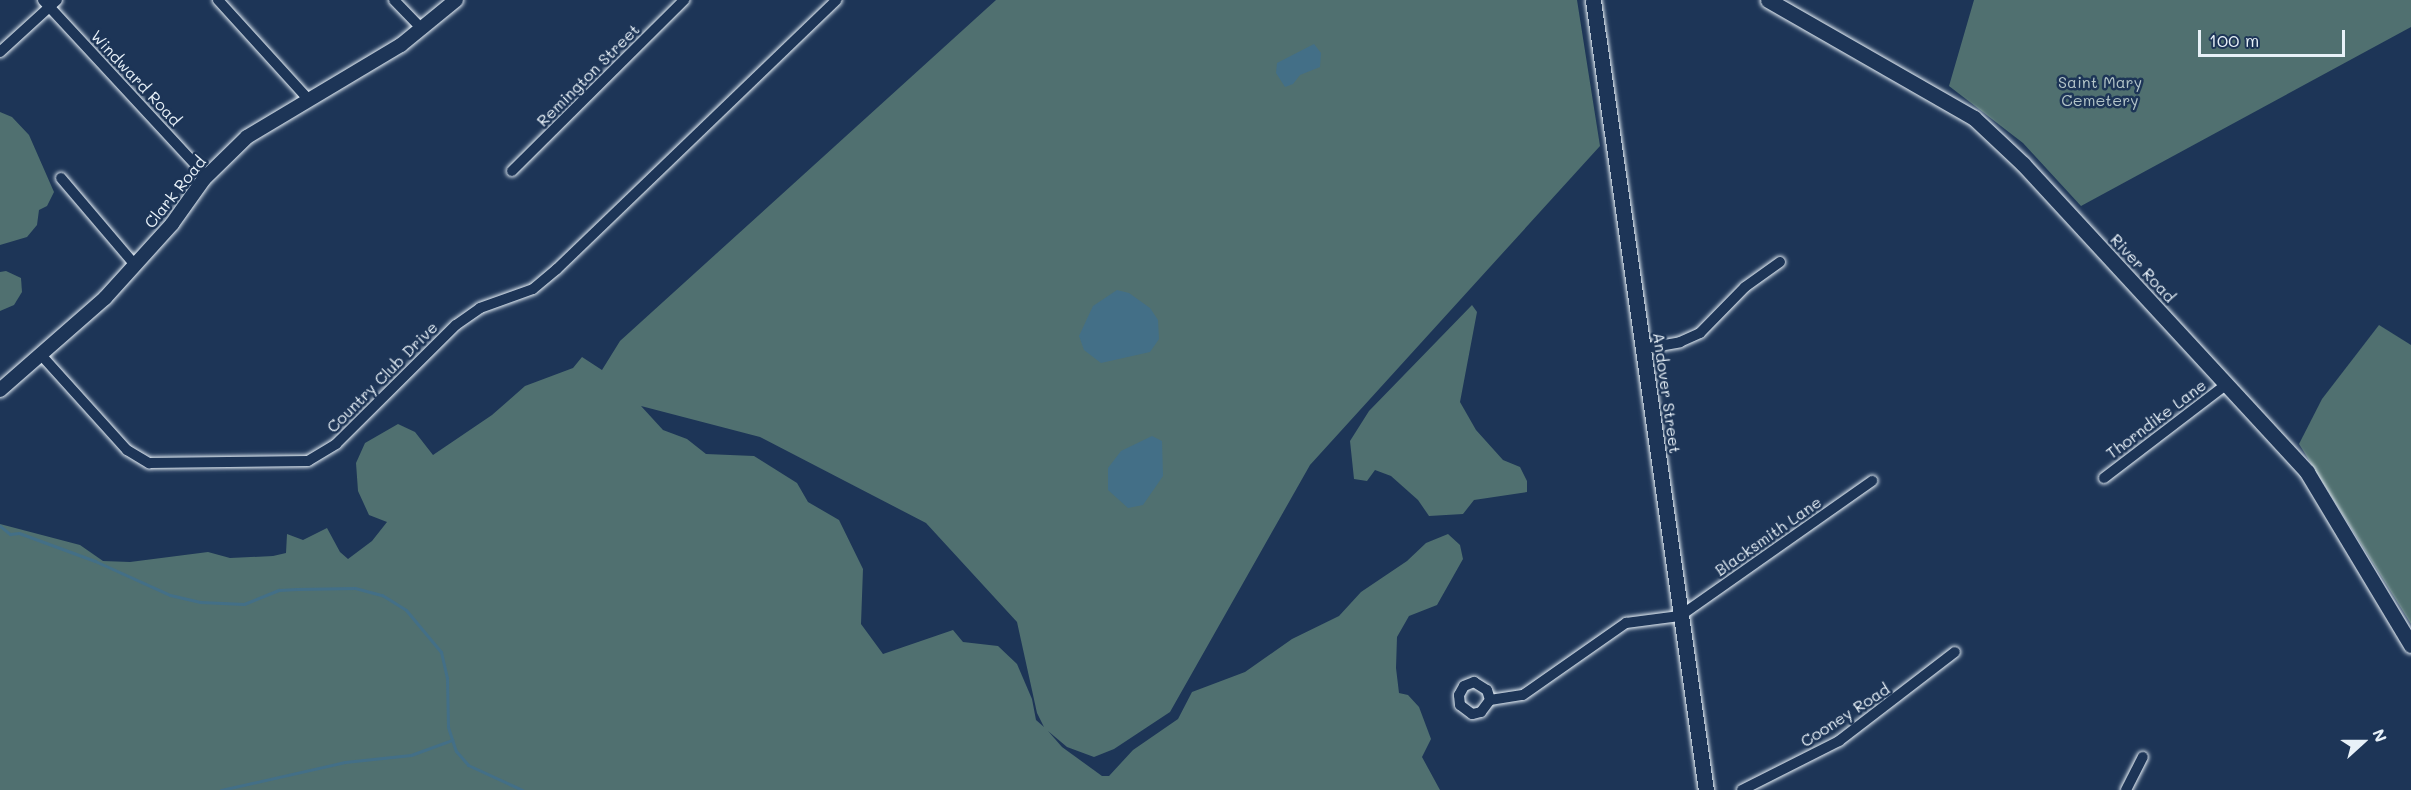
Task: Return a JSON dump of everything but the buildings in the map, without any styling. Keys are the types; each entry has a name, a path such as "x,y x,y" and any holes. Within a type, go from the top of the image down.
{"main road":[{"name":"Andover Street","path":"1593,0 1706,790"},
{"name":"River Road","path":"1768,0 1974,118 2023,164 2307,472 2411,645"}],"street":[{"path":"218,0 308,99"},
{"path":"394,0 422,29"},
{"name":"Clark Road","path":"0,390 42,356 105,298 172,224 206,176 247,137 401,45 456,0"},
{"name":"Remington Street","path":"512,171 684,0"},
{"name":"Country Club Drive","path":"42,356 127,450 149,463 308,460 336,444 456,326 480,308 533,289 557,269 712,117 837,0"},
{"path":"0,52 50,2"},
{"name":"Windward Road","path":"50,2 206,176"},
{"path":"61,178 135,265"},
{"path":"1642,349 1680,342 1700,333 1745,287 1780,262"},
{"name":"Thorndike Lane","path":"2104,478 2227,384"},
{"name":"Blacksmith Lane","path":"1680,616 1872,481"},
{"path":"1490,700 1514,698 1534,689 1626,623 1680,616"},
{"name":"Cooney Road","path":"1742,790 1839,741 1955,652"},
{"path":"2126,790 2143,757"}],"green space":[{"path":"996,0 1577,0 1600,146 1310,465 1170,712 1114,749 1094,757 1067,747 1048,731 1062,747 1102,776 1109,776 1133,750 1178,719 1192,692 1245,672 1292,639 1339,616 1361,592 1407,561 1426,543 1448,534 1460,545 1463,559 1437,605 1409,616 1397,637 1396,668 1399,693 1408,695 1419,707 1431,739 1422,757 1440,790 0,790 0,524 80,545 103,561 130,562 208,552 230,558 273,556 286,553 287,534 303,540 327,528 340,552 348,559 372,541 387,522 369,515 358,491 356,463 365,443 398,424 415,432 433,455 492,415 525,386 573,368 582,357 602,370 620,341","holes":["641,406 760,437 926,523 1017,622 1037,713 1044,727 1036,720 1032,699 1017,664 998,646 963,642 953,630 883,654 861,624 863,569 839,520 808,502 797,483 754,456 706,454 687,439 663,430"]},
{"name":"Saint Mary Cemetery","path":"1974,0 2411,0 2411,27 2081,206 2023,143 1949,86"},
{"path":"0,112 12,117 29,135 54,192 47,206 39,210 37,225 27,237 0,245"},
{"path":"6,271 21,278 22,292 14,305 0,311 0,272"},
{"path":"1472,305 1477,312 1460,402 1476,430 1503,460 1520,467 1527,481 1527,492 1474,500 1463,514 1429,516 1418,500 1391,476 1375,470 1367,481 1354,479 1350,441 1369,411"},
{"path":"2379,325 2411,345 2411,624 2299,444 2322,399"}],"water":[{"path":"1314,44 1321,53 1320,67 1300,75 1293,84 1285,87 1276,73 1277,63"},
{"path":"1117,290 1129,293 1150,308 1158,320 1159,339 1150,352 1101,363 1084,350 1079,336 1093,306"},
{"path":"1152,436 1162,441 1163,476 1143,505 1128,508 1108,490 1108,468 1121,451"}],"waterway":[{"path":"0,526 10,534 19,533 95,561 170,595 200,602 244,604 279,590 297,589 355,588 382,595 406,610 441,652 447,678 448,727 456,751 468,765 522,790"},
{"path":"221,790 345,762 411,755 452,740"}]}
